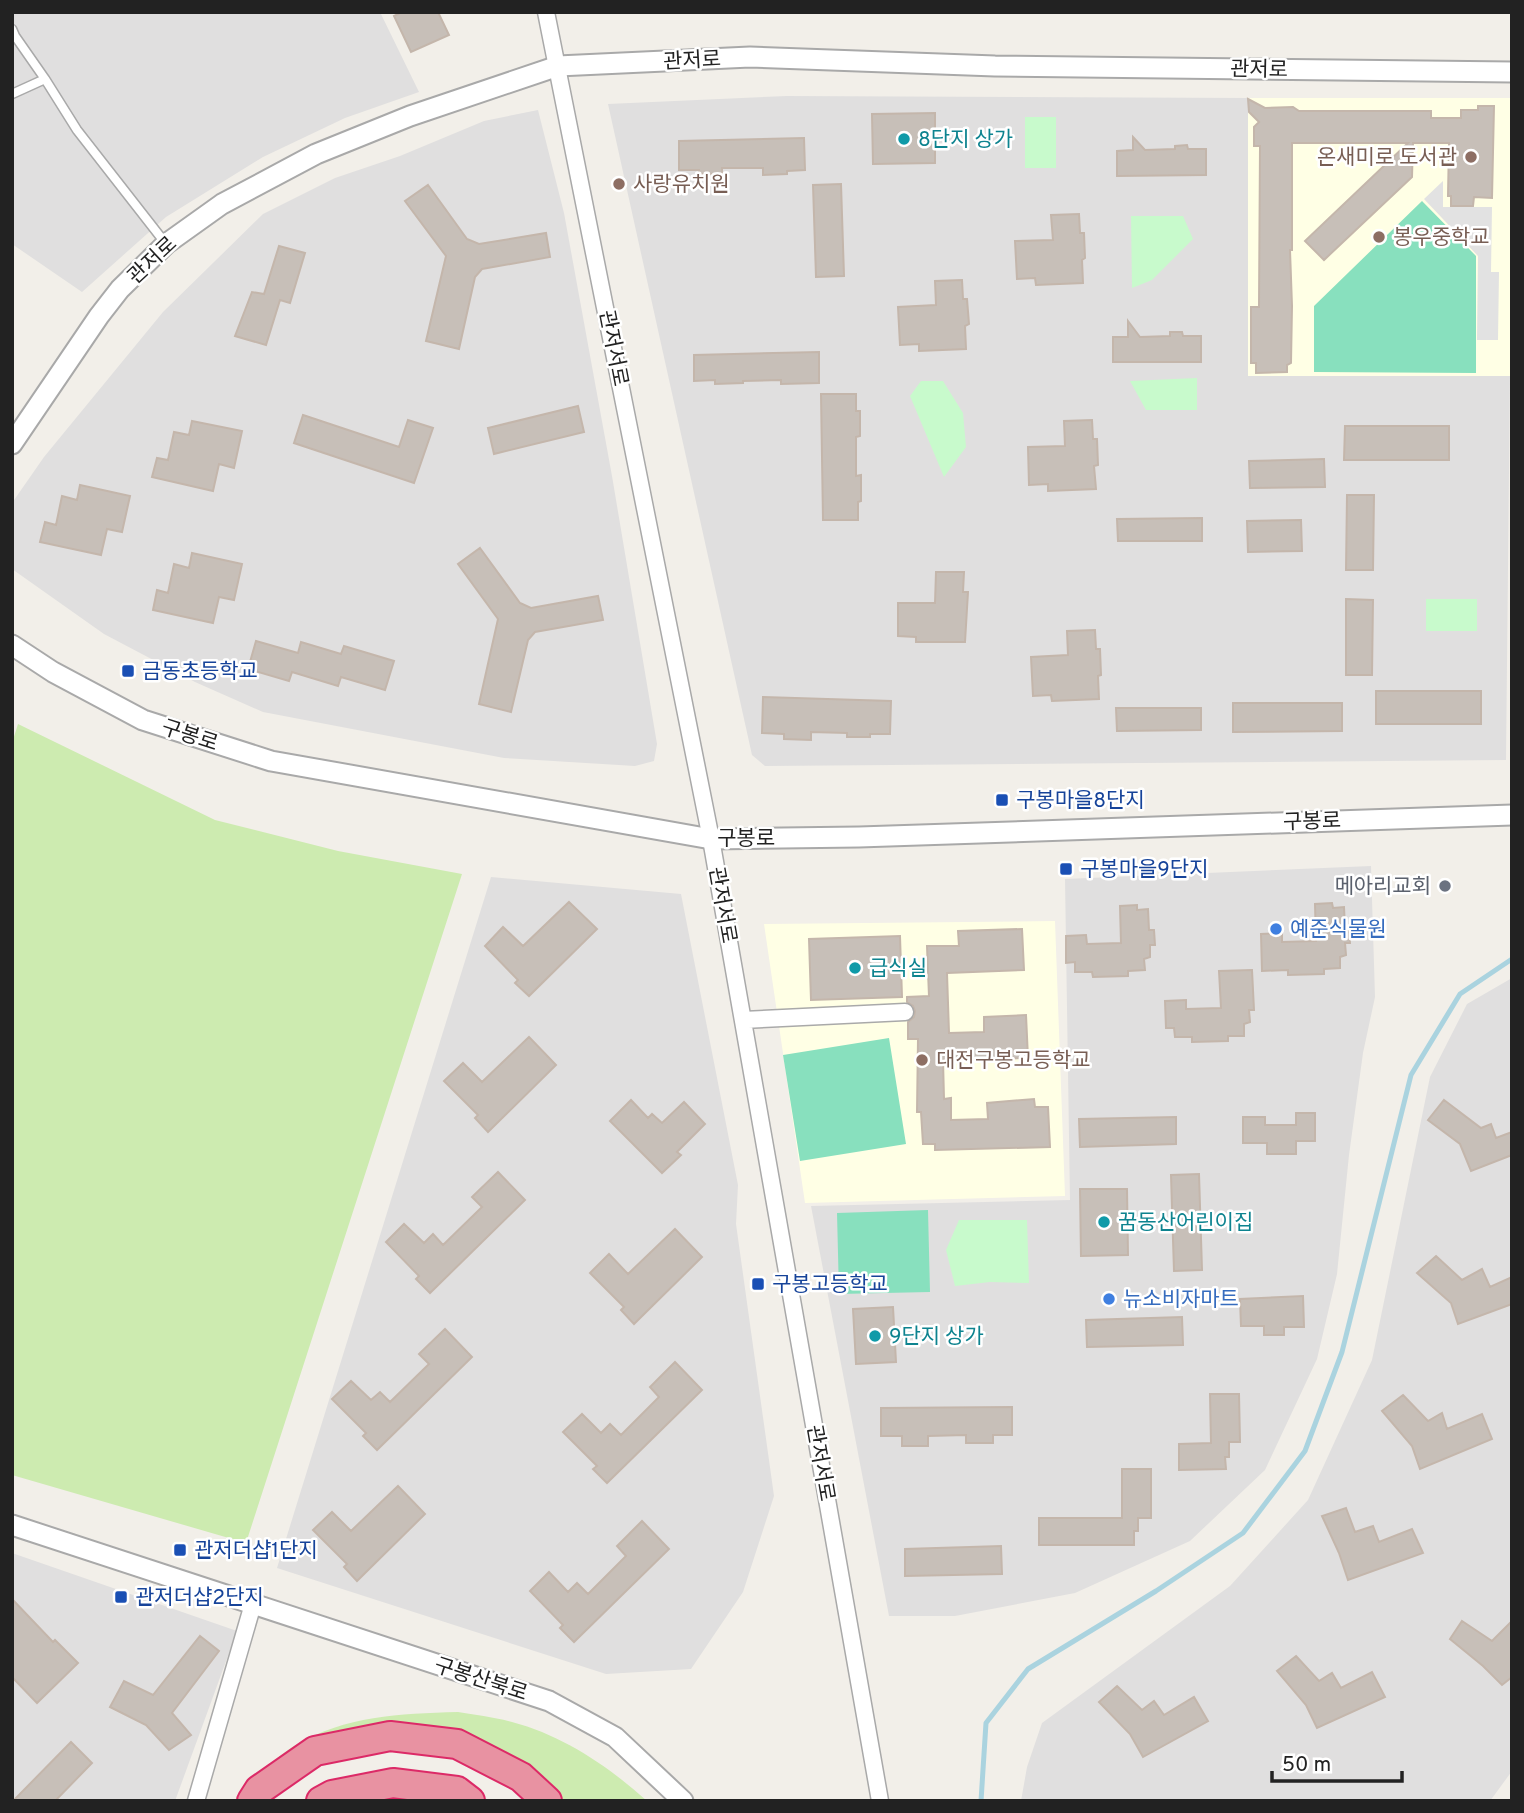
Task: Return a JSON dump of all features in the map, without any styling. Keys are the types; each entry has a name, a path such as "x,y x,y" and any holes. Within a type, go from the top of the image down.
{"highway":[{"path":"252,1801 259,1790 315,1751 390,1736 457,1744 521,1777 547,1801"},
{"path":"321,1801 332,1795 393,1783 457,1791 470,1801"}],"street":[{"name":"관저서로","path":"546,12 711,839 880,1801"},
{"name":"관저로","path":"12,444 120,289 166,244 222,204 316,154 411,116 558,65 750,57 995,66 1512,72"},
{"name":"구봉로","path":"12,645 53,672 144,720 271,761 711,839 859,837 1512,815"},
{"path":"743,1020 905,1012"},
{"name":"구봉산북로","path":"12,1525 549,1701 615,1737 683,1801"},
{"path":"196,1801 253,1604"}],"lane":[{"path":"12,29 77,130 166,244"},
{"path":"12,94 45,79"}],"shaded area":[{"path":"12,12 380,12 419,92 345,118 263,157 166,217 82,292 12,244"},
{"name":"구봉마을8단지","path":"787,96 1248,98 1248,375 1510,376 1506,760 765,766 752,755 608,104"},
{"name":"봉우중학교","path":"1248,98 1511,98 1510,376 1248,376"},
{"path":"538,110 564,213 612,476 657,744 654,761 635,766 504,758 263,712 195,682 104,634 12,569 12,503 44,457 163,312 263,214 335,178 400,156 484,121"},
{"path":"1443,181 1443,207 1492,207 1491,272 1499,272 1498,340 1477,340 1478,256 1424,199"},
{"name":"구봉마을9단지","path":"1371,866 1375,997 1363,1053 1349,1155 1337,1274 1317,1359 1265,1470 1190,1541 1075,1593 955,1616 889,1616 811,1206 1070,1200 1065,879"},
{"path":"491,877 681,894 738,1185 736,1224 774,1496 743,1592 691,1669 606,1674 277,1568"},
{"name":"대전구봉고등학교","path":"1055,921 1065,1196 805,1203 764,924"},
{"path":"1512,978 1512,1771 1490,1801 1021,1801 1027,1767 1042,1723 1230,1586 1308,1500 1372,1360 1430,1077 1467,1004"},
{"path":"12,1553 237,1631 175,1801 12,1801"}],"green space":[{"path":"1025,117 1056,117 1056,168 1025,168"},
{"path":"1422,201 1476,256 1476,373 1314,372 1314,306"},
{"path":"1131,216 1183,216 1193,239 1152,280 1132,288"},
{"path":"1197,378 1197,410 1146,410 1130,381"},
{"path":"921,381 943,381 963,413 966,447 944,477 910,396"},
{"path":"1426,599 1477,599 1477,631 1426,631"},
{"path":"18,724 215,820 338,851 462,874 246,1543 12,1475 12,743"},
{"path":"889,1038 906,1144 800,1161 783,1055"},
{"path":"928,1210 930,1292 839,1294 837,1213"},
{"path":"959,1220 1027,1220 1029,1283 990,1282 955,1286 946,1250"},
{"path":"458,1712 505,1720 550,1735 601,1764 647,1801 561,1801 526,1771 391,1729 252,1781 288,1750 334,1728 394,1715"}],"building":[{"path":"402,12 438,12 449,35 411,52 394,16"},
{"path":"1248,99 1265,108 1293,107 1299,111 1431,111 1431,118 1461,118 1461,110 1494,106 1492,198 1474,197 1473,206 1451,206 1451,196 1448,196 1449,143 1413,143 1412,177 1324,260 1305,241 1408,143 1292,143 1291,363 1287,365 1287,372 1256,373 1256,363 1251,363 1251,307 1259,307 1260,146 1254,146 1254,127 1259,122 1249,112"},
{"name":"8단지 상가","path":"935,113 935,163 873,164 872,114"},
{"path":"1133,137 1145,150 1175,149 1175,146 1187,145 1188,149 1206,149 1206,175 1117,176 1117,151 1133,150"},
{"path":"804,138 805,170 763,175 763,168 722,168 722,174 699,174 699,170 679,170 679,141"},
{"path":"841,184 844,276 816,277 813,185"},
{"path":"428,185 467,239 479,244 546,233 550,257 482,269 475,277 459,349 426,341 446,256 405,201"},
{"path":"1079,214 1080,233 1084,233 1083,283 1036,285 1035,278 1017,279 1015,241 1053,240 1051,215"},
{"path":"279,246 305,253 290,303 280,300 266,345 235,336 252,292 264,294"},
{"path":"962,280 969,324 965,326 966,349 919,351 919,344 900,345 898,307 936,305 935,281"},
{"path":"1128,321 1140,337 1170,336 1170,332 1182,332 1183,336 1201,336 1201,362 1113,362 1113,337 1128,337"},
{"path":"819,352 819,383 781,384 781,380 715,384 715,380 694,381 694,355"},
{"path":"821,394 856,394 856,411 860,411 860,436 856,437 856,476 861,475 858,520 823,520"},
{"path":"578,406 584,432 494,454 488,428"},
{"path":"303,415 399,447 408,420 433,428 414,483 294,443"},
{"path":"1092,420 1093,439 1097,439 1098,465 1094,466 1096,489 1048,491 1048,484 1029,485 1028,447 1065,446 1064,421"},
{"path":"192,421 242,431 234,468 219,464 213,491 152,477 157,458 168,460 174,432 189,435"},
{"path":"1345,426 1449,426 1449,460 1344,460"},
{"path":"1324,459 1325,487 1250,488 1249,461"},
{"path":"80,485 130,496 122,532 107,529 101,555 40,542 45,522 56,525 62,496 77,500"},
{"path":"1347,495 1374,495 1373,570 1346,570"},
{"path":"1202,518 1202,541 1118,541 1117,519"},
{"path":"1301,520 1302,551 1248,552 1247,521"},
{"path":"480,548 520,603 531,608 598,596 603,620 535,632 528,640 511,712 479,704 498,619 458,564"},
{"path":"192,553 242,564 234,600 219,597 213,623 153,610 157,590 168,593 174,564 189,568"},
{"path":"936,572 964,572 963,592 968,592 965,642 916,642 916,637 898,636 898,603 935,603"},
{"path":"1346,599 1373,600 1372,675 1346,675"},
{"path":"1095,630 1096,649 1100,649 1099,699 1052,701 1051,695 1033,696 1031,657 1068,655 1067,631"},
{"path":"256,641 298,653 301,642 341,654 344,646 394,661 385,690 341,677 338,686 292,672 289,681 248,669"},
{"path":"1376,691 1481,691 1481,724 1376,724"},
{"path":"763,697 891,701 890,734 847,737 847,733 811,732 811,740 784,739 784,734 762,733"},
{"path":"1233,703 1342,703 1342,731 1233,732"},
{"path":"1116,708 1201,708 1201,730 1117,731"},
{"path":"569,902 597,929 529,996 515,983 518,980 485,946 503,927 523,946"},
{"path":"1332,903 1333,908 1344,907 1345,928 1349,928 1350,943 1345,943 1346,955 1340,957 1340,968 1324,969 1324,974 1288,975 1288,970 1262,971 1261,934 1282,933 1282,942 1316,941 1315,904"},
{"path":"1137,905 1137,910 1148,909 1149,930 1154,930 1155,945 1150,945 1150,957 1144,959 1145,970 1128,971 1128,976 1093,977 1092,972 1075,972 1075,962 1066,963 1066,936 1086,935 1087,944 1121,943 1120,906"},
{"path":"1022,929 1024,970 947,973 949,1033 984,1032 984,1017 1026,1015 1028,1058 943,1060 944,1099 951,1098 951,1120 988,1119 987,1103 1034,1099 1035,1107 1048,1107 1050,1147 935,1150 935,1144 923,1144 921,1112 917,1112 918,1039 908,1039 908,1022 914,1017 915,1011 907,1002 907,997 929,996 927,946 959,946 958,931"},
{"name":"급식실","path":"900,936 902,997 811,1000 809,939"},
{"path":"1252,970 1254,1010 1249,1010 1250,1022 1244,1024 1244,1036 1228,1036 1228,1041 1192,1042 1192,1037 1175,1037 1174,1028 1166,1028 1165,1001 1186,1000 1186,1009 1221,1008 1219,971"},
{"path":"529,1037 556,1065 488,1132 475,1118 478,1115 444,1081 463,1063 482,1082"},
{"path":"631,1100 648,1118 652,1114 662,1123 684,1102 705,1124 677,1152 681,1155 662,1173 610,1121"},
{"path":"1444,1100 1481,1128 1491,1124 1496,1138 1512,1132 1512,1155 1471,1171 1460,1144 1428,1120"},
{"path":"1296,1113 1315,1113 1315,1141 1296,1141 1296,1154 1267,1154 1267,1143 1243,1143 1243,1117 1265,1117 1265,1125 1296,1125"},
{"path":"1176,1117 1176,1144 1080,1147 1079,1119"},
{"path":"498,1172 525,1200 430,1293 416,1279 419,1276 386,1242 404,1224 424,1243 433,1234 443,1245 482,1207 472,1197"},
{"path":"1199,1174 1202,1270 1174,1271 1171,1175"},
{"name":"꿈동산어린이집","path":"1080,1189 1127,1189 1128,1255 1081,1256"},
{"path":"675,1229 702,1257 634,1324 621,1310 624,1307 590,1273 609,1254 628,1274"},
{"path":"1436,1256 1462,1280 1482,1269 1490,1287 1512,1277 1512,1304 1458,1324 1451,1303 1417,1273"},
{"path":"1303,1296 1304,1327 1284,1327 1284,1335 1264,1335 1264,1326 1241,1326 1240,1299"},
{"name":"9단지 상가","path":"893,1307 896,1362 856,1364 853,1309"},
{"path":"1182,1317 1183,1345 1087,1347 1086,1320"},
{"path":"445,1329 472,1357 377,1450 363,1436 366,1433 332,1399 351,1381 371,1400 380,1392 390,1402 429,1364 419,1354"},
{"path":"675,1362 702,1390 607,1483 593,1469 597,1466 563,1432 582,1414 601,1433 610,1424 621,1435 659,1397 650,1387"},
{"path":"1210,1394 1239,1394 1240,1442 1229,1442 1229,1457 1225,1457 1226,1469 1179,1470 1179,1444 1211,1443"},
{"path":"1403,1395 1428,1421 1442,1413 1447,1429 1482,1414 1492,1439 1420,1469 1412,1446 1382,1411"},
{"path":"1012,1407 1012,1435 993,1435 993,1443 966,1443 966,1435 928,1436 928,1446 902,1446 902,1436 881,1436 881,1408"},
{"path":"1122,1469 1151,1469 1151,1518 1138,1518 1134,1545 1039,1545 1039,1518 1122,1518"},
{"path":"398,1486 425,1514 357,1581 344,1567 347,1564 313,1530 332,1512 351,1531"},
{"path":"1346,1508 1355,1532 1373,1526 1379,1542 1412,1529 1423,1553 1348,1580 1322,1516"},
{"path":"642,1521 669,1549 574,1642 560,1628 563,1625 530,1591 549,1572 568,1592 577,1583 588,1594 626,1556 617,1546"},
{"path":"1001,1546 1002,1574 905,1576 905,1549"},
{"path":"12,1599 53,1642 55,1640 78,1663 37,1703 12,1677"},
{"path":"1462,1621 1492,1641 1512,1621 1512,1677 1502,1685 1450,1639"},
{"path":"200,1636 219,1651 172,1713 191,1735 169,1750 146,1725 110,1707 124,1681 153,1695"},
{"path":"1296,1656 1319,1681 1332,1673 1341,1688 1372,1672 1385,1697 1317,1728 1306,1705 1277,1671"},
{"path":"1117,1686 1142,1710 1154,1701 1164,1715 1194,1697 1208,1721 1143,1757 1130,1734 1099,1702"},
{"path":"71,1742 92,1763 55,1801 13,1801"}],"waterway":[{"path":"981,1801 986,1723 1028,1669 1156,1591 1243,1533 1305,1451 1342,1352 1411,1075 1460,994 1512,959"}],"place":[{"name":"8단지 상가","path":"904,139"},
{"name":"온새미로 도서관","path":"1471,157"},
{"name":"사랑유치원","path":"619,184"},
{"name":"봉우중학교","path":"1379,237"},
{"name":"금동초등학교","path":"128,671"},
{"name":"구봉마을8단지","path":"1002,800"},
{"name":"구봉마을9단지","path":"1066,869"},
{"name":"메아리교회","path":"1445,886"},
{"name":"예준식물원","path":"1276,929"},
{"name":"급식실","path":"855,968"},
{"name":"대전구봉고등학교","path":"922,1060"},
{"name":"꿈동산어린이집","path":"1104,1222"},
{"name":"구봉고등학교","path":"758,1284"},
{"name":"뉴소비자마트","path":"1109,1299"},
{"name":"9단지 상가","path":"875,1336"},
{"name":"관저더샵1단지","path":"180,1550"},
{"name":"관저더샵2단지","path":"121,1597"}]}
